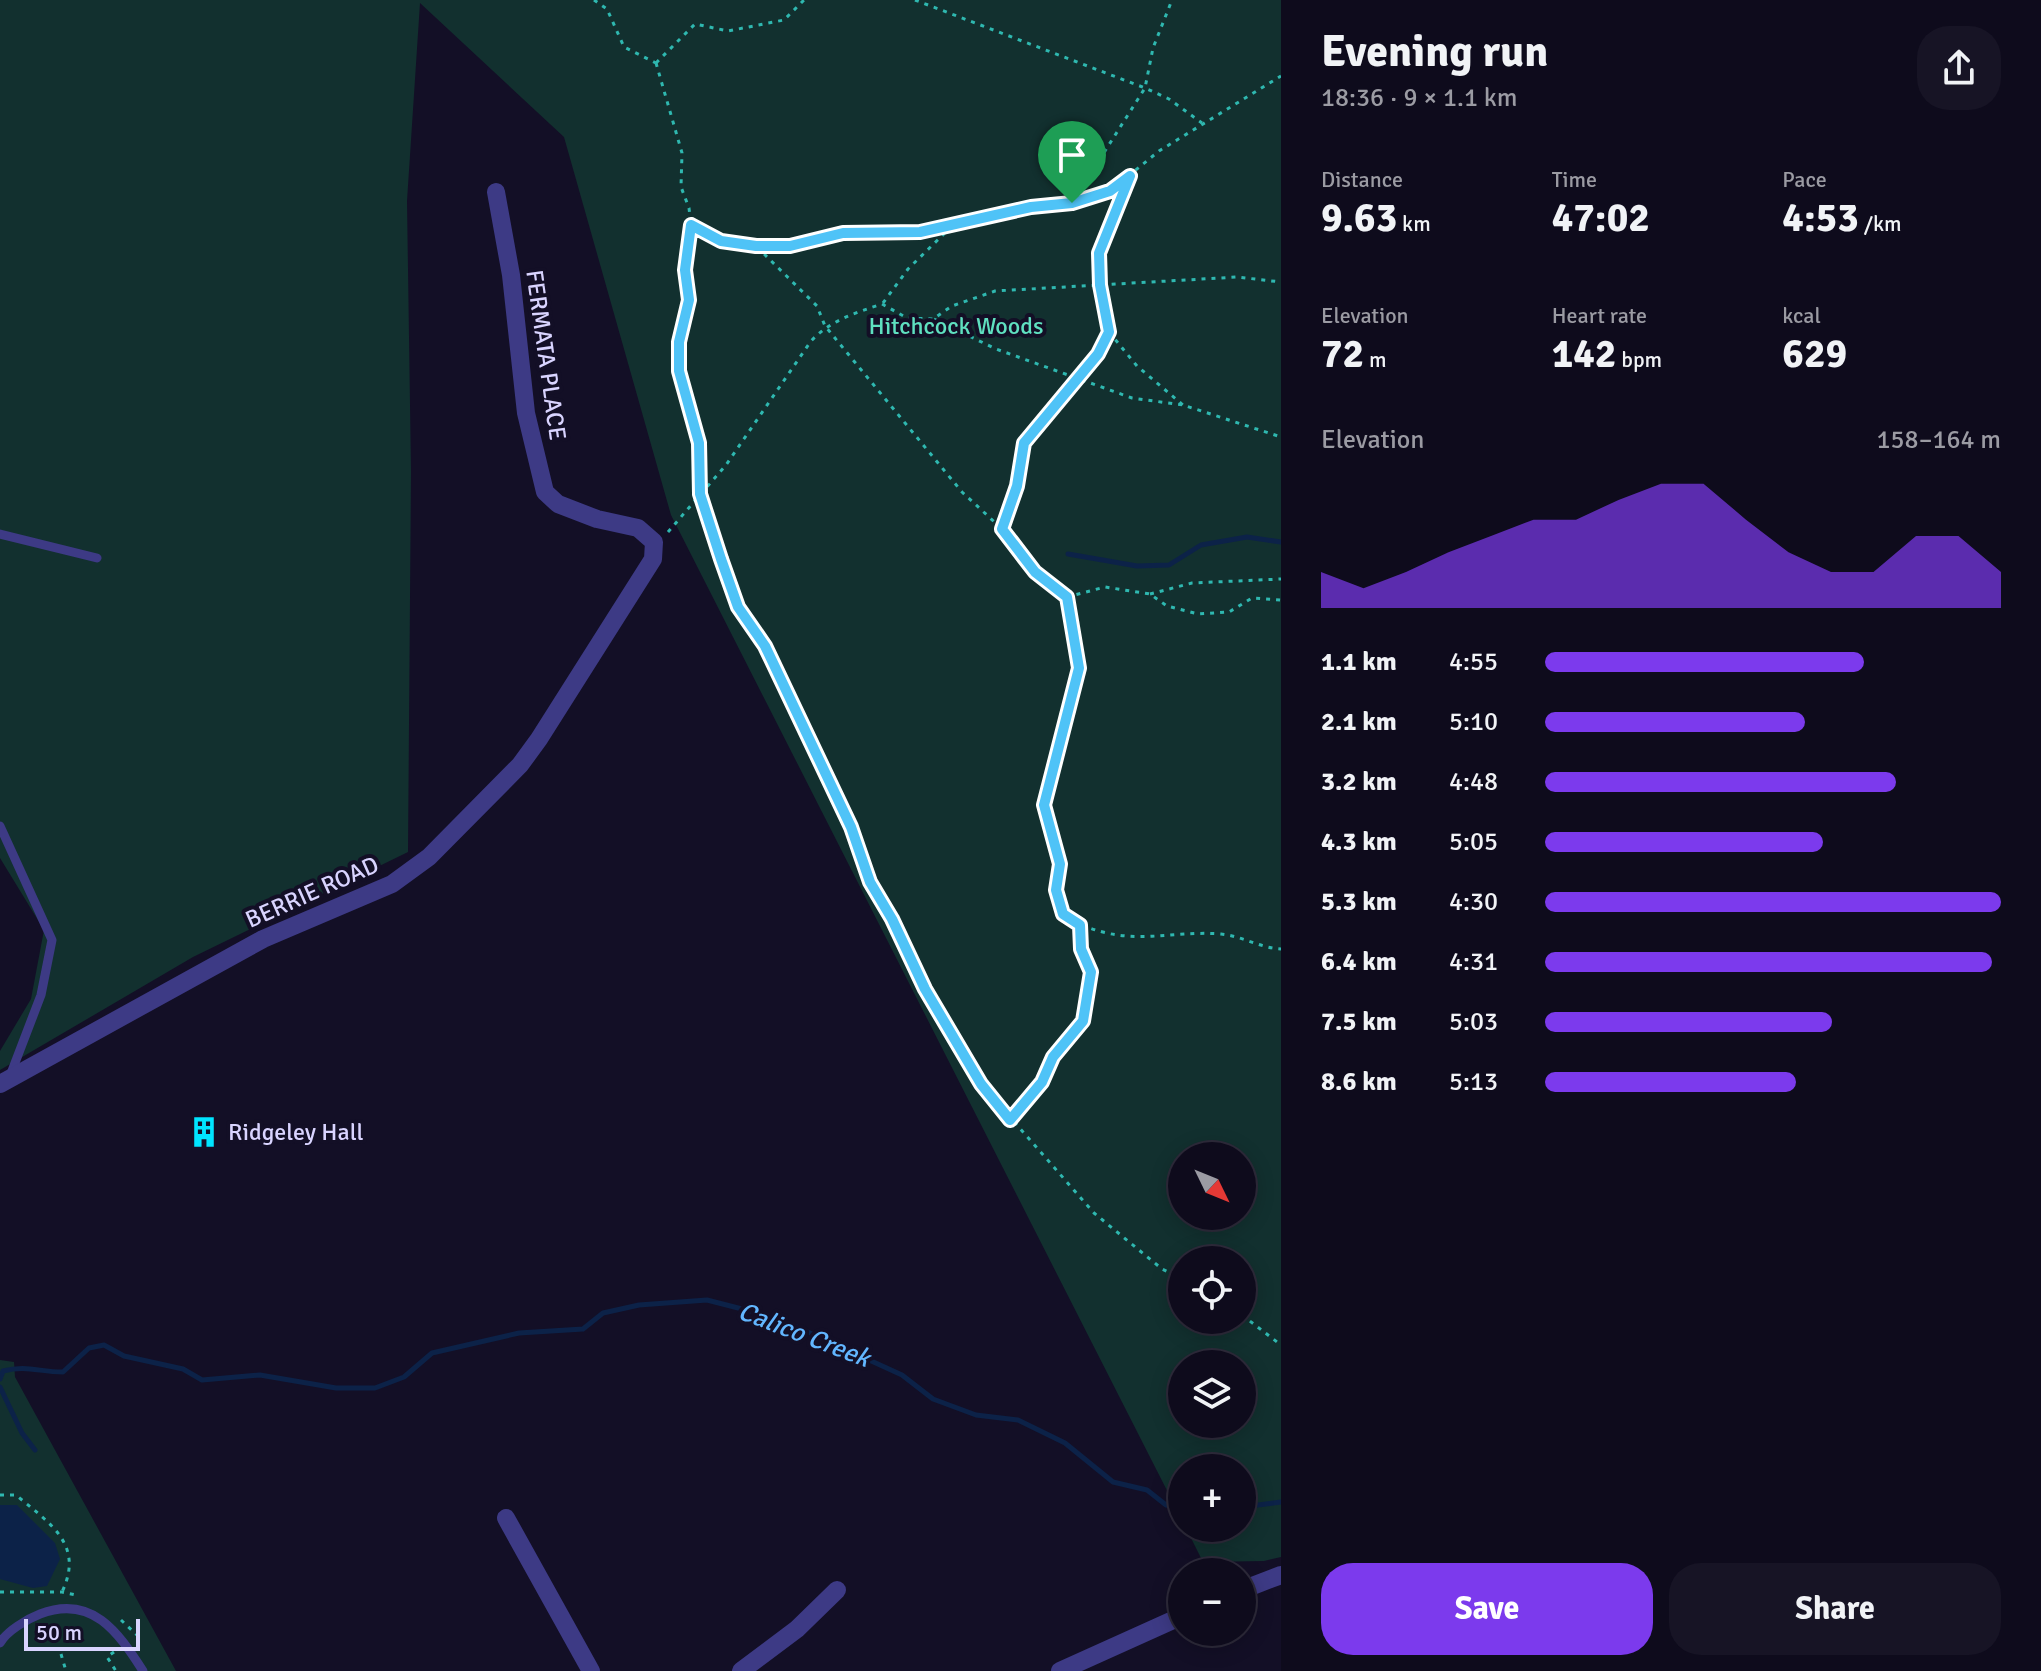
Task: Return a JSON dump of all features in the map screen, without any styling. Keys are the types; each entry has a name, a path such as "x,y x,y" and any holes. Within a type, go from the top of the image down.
{"street":[{"name":"FERMATA PLACE","path":"496,192 511,275 524,399 545,492 558,504 638,528 650,537 656,547"},
{"name":"BERRIE ROAD","path":"4,1082 263,939 392,884 429,857 520,765 653,559 656,547"},
{"path":"506,1518 591,1671"},
{"path":"1256,1585 1281,1575"},
{"path":"741,1671 797,1629 837,1590"},
{"path":"1060,1671 1168,1622"}],"lane":[{"path":"0,534 97,558"},
{"path":"0,826 52,940 41,995 4,1082"},
{"path":"0,1643 33,1617 54,1609 74,1607 97,1614 112,1626 143,1671"}],"path":[{"path":"594,0 607,9 624,47 656,63 682,153 681,187 691,225 685,270 689,300 679,342 679,371 699,443 700,494 738,607 765,646 851,827 870,882 892,919 925,989 981,1084 1094,1213 1168,1272"},
{"path":"656,63 695,24 728,31 784,20 804,0"},
{"path":"915,0 1145,88 1169,99 1202,123"},
{"path":"1072,203 1145,88 1153,48 1172,0"},
{"path":"691,225 721,241 756,246 790,246 843,233 920,232 1031,207 1072,203 1110,191 1159,151 1281,76"},
{"path":"1130,176 1099,253 1100,285 1109,332 1137,366 1183,405"},
{"path":"656,547 726,465 825,326 882,304 908,269 952,226"},
{"path":"756,246 817,306 825,326 962,492 1002,529 1035,572 1067,597 1079,668 1044,805 1060,864 1056,890 1063,914 1103,934 1160,939 1194,932 1233,935 1268,948 1281,949"},
{"path":"933,319 952,306 995,291 1237,277 1281,282"},
{"path":"882,304 907,318 933,319 996,349 1132,398 1183,405 1281,437"},
{"path":"1002,529 1017,486 1024,443 1049,408 1098,354 1109,332"},
{"path":"1067,597 1105,587 1150,594 1192,583 1281,579"},
{"path":"1150,594 1167,606 1198,614 1229,612 1252,598 1281,600"},
{"path":"1010,1120 1042,1082 1053,1057 1083,1021 1091,972 1081,949 1080,925"},
{"path":"1256,1326 1281,1345"},
{"path":"0,1495 16,1495 53,1526 70,1554 71,1564 62,1592 0,1592"},
{"path":"61,1654 66,1671"}],"green space":[{"name":"Hitchcock Woods","path":"0,0 1281,0 1281,1557 1256,1561 1256,1558 1201,1558 1193,1542 1256,1542 1256,1454 1168,1454 1168,1492 671,515 564,137 420,3 407,201 411,472 408,852 193,957 0,1070 0,1051 31,999 44,930 0,858"},
{"path":"0,1360 14,1362 15,1377 176,1671 0,1671"}],"water":[{"path":"0,1505 17,1505 55,1543 60,1559 47,1586 33,1588 0,1579"}],"waterway":[{"path":"1068,554 1137,566 1169,565 1201,545 1247,537 1281,542"},
{"name":"Calico Creek","path":"0,1379 3,1371 11,1369 63,1372 89,1348 104,1345 124,1356 183,1369 202,1380 260,1375 336,1388 375,1388 404,1377 432,1353 519,1333 583,1329 603,1313 639,1305 707,1300 777,1318 902,1375 933,1399 976,1415 1018,1420 1065,1443 1113,1482 1147,1490 1168,1505"},
{"name":"Calico Creek","path":"0,1387 22,1433 35,1450"},
{"name":"Calico Creek","path":"1256,1505 1281,1502"}],"place":[{"name":"Ridgeley Hall","path":"204,1132"}],"route":[{"path":"1130,176 1099,253 1100,285 1109,332 1098,354 1049,408 1024,443 1017,486 1002,529 1035,572 1067,597 1079,668 1044,805 1060,864 1056,890 1063,914 1080,925 1081,949 1091,972 1083,1021 1053,1057 1042,1082 1010,1120 981,1084 925,989 892,919 870,882 851,827 792,709 765,646 738,607 700,494 699,443 683,396 679,342 689,300 685,270 691,225 721,241 756,246 790,246 843,233 920,232 1031,207 1072,203 1110,191 1130,176"}]}
